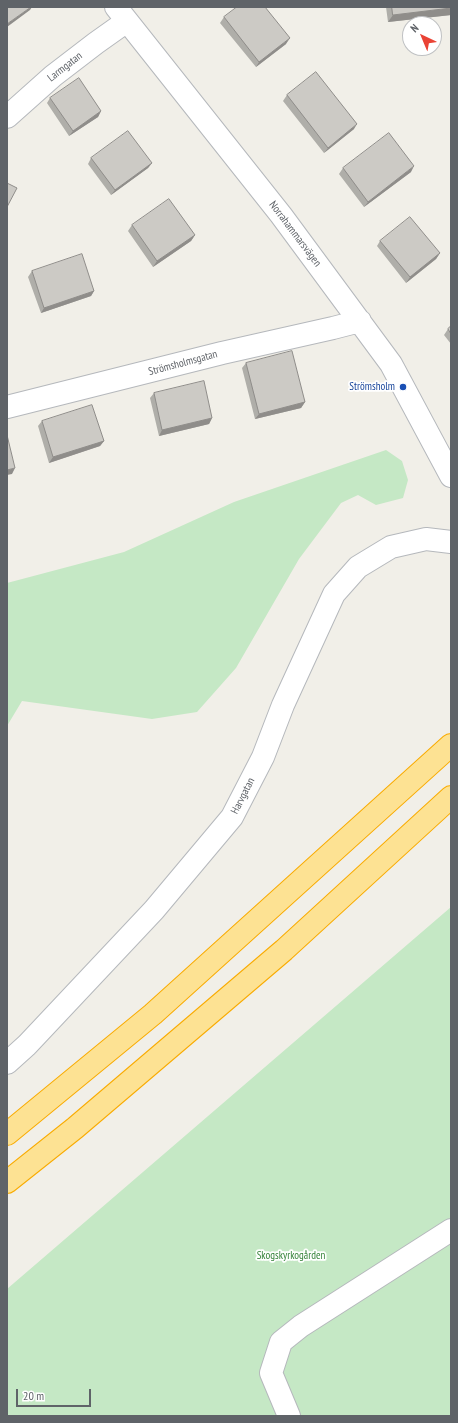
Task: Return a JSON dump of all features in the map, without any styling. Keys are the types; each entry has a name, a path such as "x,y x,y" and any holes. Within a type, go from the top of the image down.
{"highway":[{"path":"7,1134 153,1014 451,744"},
{"path":"7,1182 75,1128 284,950 451,797"}],"street":[{"name":"Larmgatan","path":"7,117 53,76 96,43 122,14"},
{"name":"Norrahammarsvägen","path":"122,14 281,215 391,364 451,476"},
{"name":"Strömsholmsgatan","path":"7,407 222,353 360,321"},
{"name":"Harvgatan","path":"7,1063 27,1045 154,910 232,817 263,757 283,705 334,594 358,567 391,547 426,539 451,542"},
{"path":"289,1416 271,1373 281,1342 301,1326 451,1230"}],"green space":[{"path":"386,450 402,461 408,480 403,498 376,505 358,495 341,503 299,559 236,668 197,712 152,719 22,701 7,726 7,583 124,552 234,502"},
{"name":"Skogskyrkogården","path":"451,907 451,1416 7,1416 7,1289"}],"building":[{"path":"7,7 31,7 7,24"},
{"path":"237,7 265,7 290,38 259,62 224,17"},
{"path":"392,7 451,7 451,8 393,15"},
{"path":"316,72 357,124 328,148 287,95"},
{"path":"79,78 101,111 73,131 50,98"},
{"path":"128,131 152,163 115,190 91,158"},
{"path":"389,133 414,166 368,202 343,168"},
{"path":"7,183 17,188 7,207"},
{"path":"169,199 195,235 157,261 132,225"},
{"path":"410,217 440,253 410,277 380,241"},
{"path":"82,254 94,291 44,308 32,271"},
{"path":"451,326 451,334 448,329"},
{"path":"292,351 305,402 259,414 246,363"},
{"path":"204,381 212,418 162,430 154,393"},
{"path":"92,405 104,441 53,457 42,421"},
{"path":"7,435 15,468 7,470"}],"place":[{"name":"Strömsholm","path":"403,387"}]}
